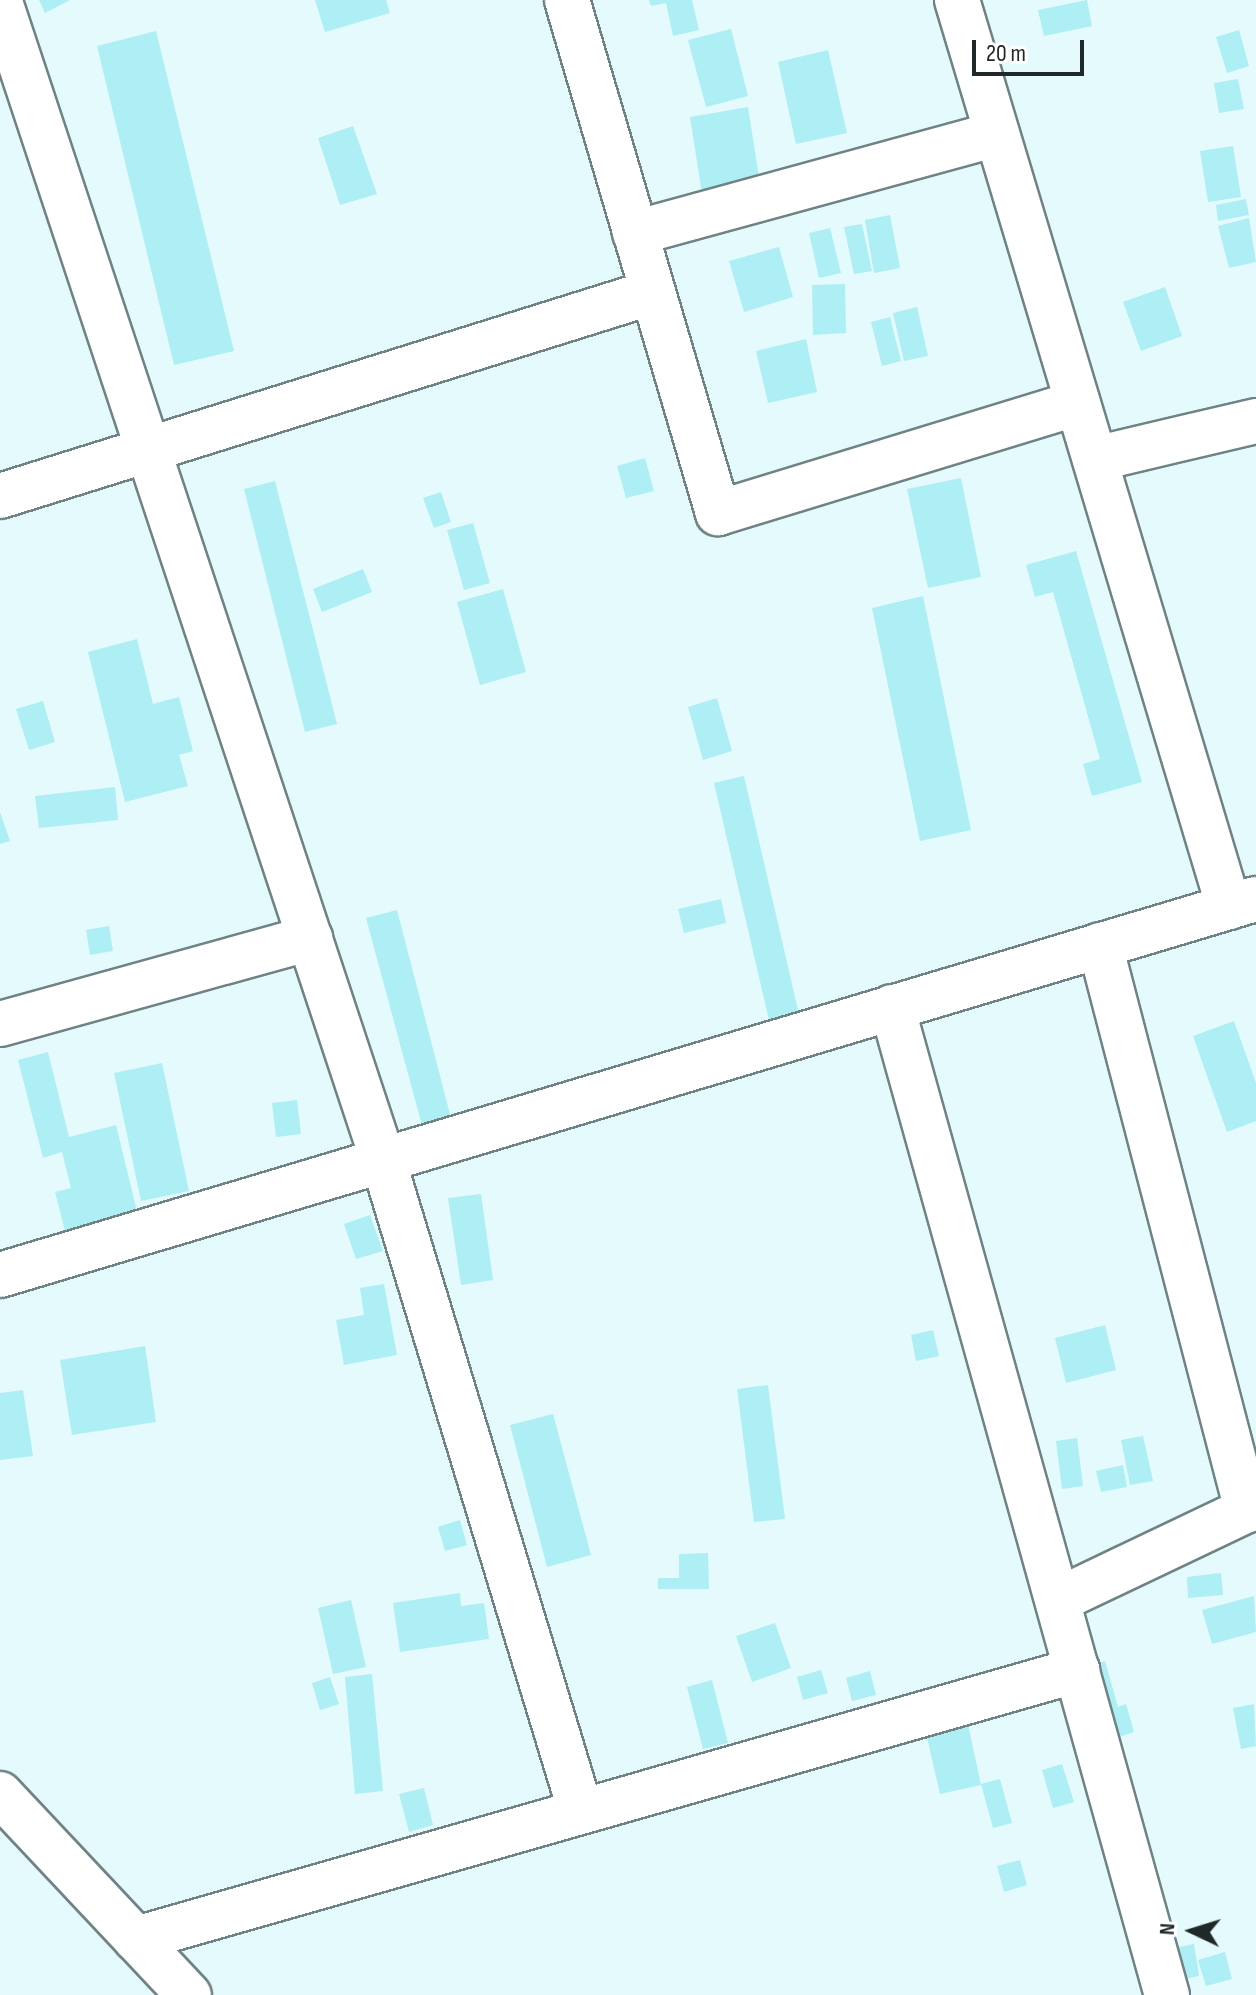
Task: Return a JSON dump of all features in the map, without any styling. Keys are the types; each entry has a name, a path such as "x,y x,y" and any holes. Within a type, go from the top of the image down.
{"street":[{"path":"567,0 718,513 1078,403"},
{"path":"0,1275 1242,903 1095,459 957,0"},
{"path":"0,2 383,1160 581,1812"},
{"path":"635,233 997,134"},
{"path":"0,496 653,292"},
{"path":"1095,459 1256,421"},
{"path":"0,1024 310,938"},
{"path":"1058,1600 1251,1509 1100,945"},
{"path":"892,1007 1167,1995"},
{"path":"136,1939 1077,1670"},
{"path":"0,1794 189,1995"}],"building":[{"path":"39,0 70,0 45,13"},
{"path":"315,0 386,0 390,13 325,32"},
{"path":"649,0 692,0 699,30 673,36 666,3 651,6"},
{"path":"1087,0 1092,26 1044,36 1038,10"},
{"path":"731,29 748,96 706,107 688,40"},
{"path":"1239,30 1249,66 1227,73 1216,37"},
{"path":"156,31 234,351 174,365 97,46"},
{"path":"828,50 847,133 796,144 778,62"},
{"path":"1238,79 1244,109 1219,113 1214,83"},
{"path":"748,107 760,184 702,194 690,117"},
{"path":"353,126 377,194 340,205 318,138"},
{"path":"1233,146 1241,197 1208,202 1200,151"},
{"path":"1246,199 1249,215 1218,221 1216,205"},
{"path":"890,215 900,268 874,273 865,220"},
{"path":"1249,218 1256,262 1229,268 1218,226"},
{"path":"862,224 872,271 854,274 844,227"},
{"path":"830,228 841,273 819,278 809,233"},
{"path":"779,247 793,297 744,312 729,261"},
{"path":"845,284 846,333 813,335 812,285"},
{"path":"1165,287 1182,336 1141,351 1123,302"},
{"path":"917,307 928,356 904,361 893,313"},
{"path":"890,317 901,361 882,366 871,322"},
{"path":"806,339 817,392 768,403 756,351"},
{"path":"645,458 654,491 626,498 617,466"},
{"path":"961,478 981,577 928,588 907,489"},
{"path":"275,481 337,724 305,732 244,489"},
{"path":"441,492 451,522 434,528 423,498"},
{"path":"473,523 490,583 464,590 447,530"},
{"path":"1076,551 1142,782 1092,796 1083,764 1100,759 1053,592 1035,597 1026,565"},
{"path":"363,569 372,592 322,612 313,589"},
{"path":"503,589 526,672 480,685 457,602"},
{"path":"923,596 971,830 920,841 872,608"},
{"path":"137,639 153,704 179,697 193,751 179,755 188,786 125,802 88,652"},
{"path":"717,698 732,751 703,760 688,707"},
{"path":"43,701 55,742 29,750 16,709"},
{"path":"744,776 801,1023 771,1029 714,783"},
{"path":"115,787 118,820 39,828 35,796"},
{"path":"0,812 10,841 0,844"},
{"path":"721,899 726,923 684,933 678,909"},
{"path":"397,910 453,1126 424,1133 366,918"},
{"path":"109,926 113,951 90,955 86,930"},
{"path":"1234,1021 1256,1083 1256,1121 1227,1132 1193,1036"},
{"path":"48,1052 69,1137 116,1125 141,1228 69,1246 55,1192 71,1188 62,1152 43,1158 18,1060"},
{"path":"162,1063 189,1191 141,1201 114,1073"},
{"path":"297,1100 301,1134 276,1137 272,1103"},
{"path":"481,1194 493,1280 461,1285 448,1198"},
{"path":"370,1215 383,1251 356,1259 344,1224"},
{"path":"384,1284 397,1355 344,1365 336,1320 364,1315 360,1288"},
{"path":"1105,1325 1116,1370 1066,1383 1055,1338"},
{"path":"933,1330 939,1356 916,1361 911,1335"},
{"path":"145,1346 156,1422 72,1435 60,1360"},
{"path":"768,1385 785,1519 754,1522 737,1389"},
{"path":"23,1390 33,1456 0,1460 0,1393"},
{"path":"553,1414 591,1555 547,1567 510,1425"},
{"path":"1143,1436 1153,1481 1130,1485 1121,1440"},
{"path":"1077,1438 1083,1486 1062,1489 1056,1441"},
{"path":"1123,1465 1127,1487 1101,1492 1096,1471"},
{"path":"460,1520 467,1545 445,1551 438,1527"},
{"path":"708,1553 709,1589 658,1589 658,1578 679,1578 679,1554"},
{"path":"1221,1573 1223,1595 1188,1598 1187,1577"},
{"path":"460,1593 461,1606 484,1603 489,1639 400,1652 393,1603"},
{"path":"1254,1596 1256,1632 1212,1644 1202,1610"},
{"path":"351,1600 366,1667 333,1674 318,1608"},
{"path":"775,1623 791,1668 752,1682 736,1636"},
{"path":"1105,1661 1118,1707 1126,1704 1134,1732 1107,1741 1086,1667"},
{"path":"821,1670 828,1693 803,1700 797,1677"},
{"path":"870,1671 876,1695 852,1701 846,1678"},
{"path":"372,1674 383,1791 355,1794 345,1677"},
{"path":"330,1677 339,1704 320,1710 312,1683"},
{"path":"712,1680 728,1743 703,1749 687,1687"},
{"path":"1254,1704 1256,1746 1241,1749 1233,1708"},
{"path":"965,1710 981,1785 940,1794 923,1720"},
{"path":"1062,1764 1074,1802 1053,1808 1042,1770"},
{"path":"1000,1779 1012,1823 993,1828 981,1784"},
{"path":"424,1788 433,1825 409,1832 399,1794"},
{"path":"1020,1860 1027,1885 1004,1892 997,1866"},
{"path":"1194,1944 1199,1976 1180,1980 1174,1948"},
{"path":"1225,1952 1232,1979 1206,1986 1198,1960"}]}
